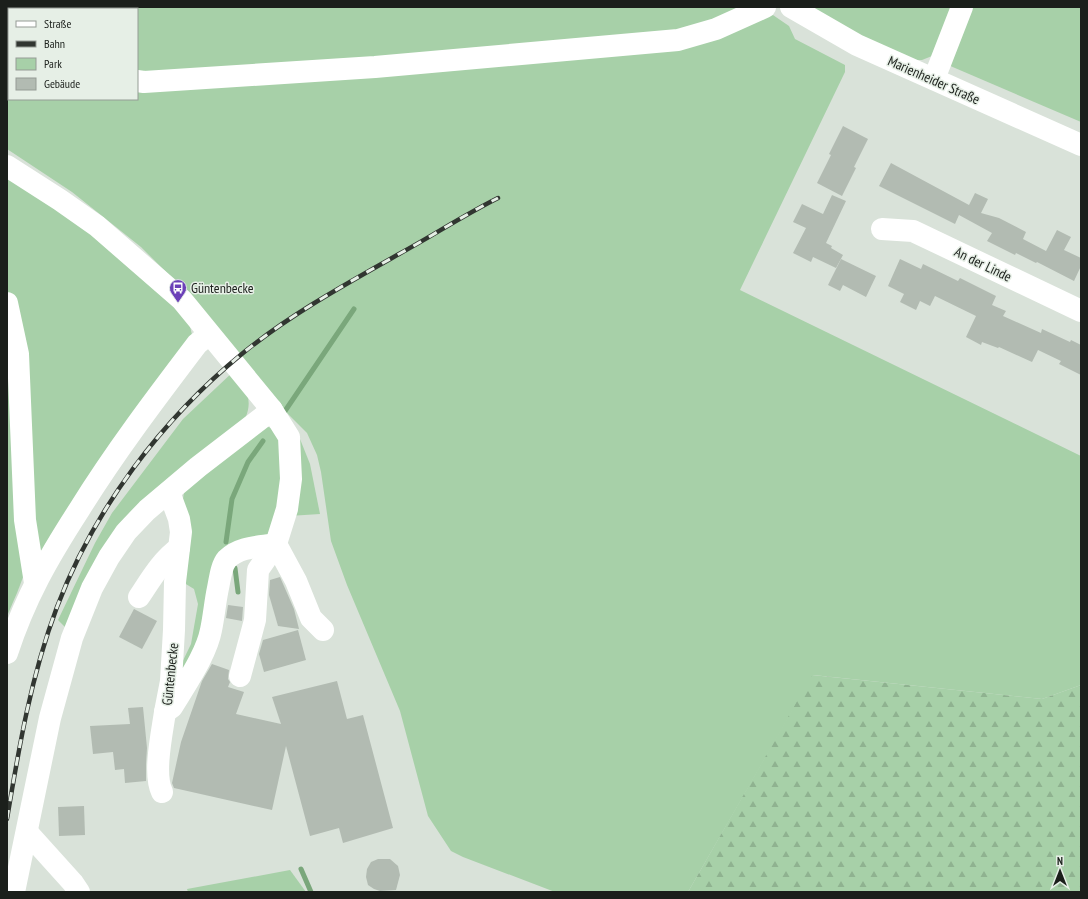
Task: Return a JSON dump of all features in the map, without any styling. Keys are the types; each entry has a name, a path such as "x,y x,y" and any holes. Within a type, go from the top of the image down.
{"street":[{"path":"138,81 144,82 375,67 678,40 716,29 765,7"},
{"path":"934,79 962,7"},
{"name":"Marienheider Straße","path":"798,12 857,45 1081,145"},
{"path":"7,166 97,226 182,300 272,410 289,437 291,480 287,509 276,544 258,570 255,620 240,676"},
{"name":"An der Linde","path":"882,229 913,231 1081,311"},
{"path":"7,303 18,354 25,520 35,583"},
{"path":"7,653 25,604 50,556 107,466 197,344 209,334"},
{"path":"14,892 50,718 72,638 92,588 109,557 126,532 147,510 198,467 272,410"},
{"name":"Güntenbecke","path":"165,712 171,681 175,582 181,532 180,519 169,492"},
{"path":"276,544 296,581 311,618 323,630"},
{"name":"Güntenbecke","path":"165,712 172,707 208,644 219,582 222,568 226,560 234,553 242,550 276,544"},
{"path":"139,597 162,565 172,553 179,548"},
{"path":"162,792 158,785 158,768 165,712"},
{"path":"27,832 73,883 79,892"}],"green space":[{"path":"7,7 756,7 678,35 138,77 138,8 8,8 7,67"},
{"path":"812,7 958,7 932,56 922,60 914,60 859,37"},
{"path":"966,7 1081,7 1081,122 948,65"},
{"path":"770,13 789,26 795,39 845,65 845,72 740,290 1081,456 1081,685 1042,699 813,675 688,892 555,892 451,851 428,816 400,711 347,585 331,541 321,472 317,455 307,433 285,411 186,292 141,247 72,192 7,149 7,74 8,100 138,100 138,84 676,45"},
{"path":"7,171 62,207 184,311 192,335 63,516 37,558 22,353 7,288"},
{"path":"7,322 25,572 7,616"},
{"path":"234,371 247,394 249,405 245,419 176,473 68,630 58,620 95,543 112,513 183,419"},
{"path":"265,426 278,430 285,444 274,534 241,546 195,659 177,673 191,644 198,604 194,589 181,581 184,492"},
{"path":"300,439 310,464 320,514 289,516"},
{"path":"812,675 1042,699 1081,685 1081,892 688,892"},
{"path":"290,870 306,892 188,892 187,889"}],"building":[{"path":"843,126 868,139 842,196 817,183"},
{"path":"891,163 969,205 975,193 988,199 981,213 999,218 1026,232 1023,239 1046,251 1057,230 1071,237 1064,250 1081,258 1081,266 1074,281 1037,262 1036,263 1016,253 1015,255 987,241 992,233 959,215 955,224 879,186"},
{"path":"832,195 846,201 826,243 832,246 831,248 843,255 836,268 813,257 811,262 793,253 806,228 793,222 802,204 823,214"},
{"path":"841,259 876,276 866,297 843,285 840,291 828,285"},
{"path":"900,259 921,269 923,264 958,281 960,278 996,296 992,305 1006,311 1003,316 1041,333 1042,329 1070,342 1071,340 1081,345 1081,375 1059,364 1061,361 1038,350 1032,362 999,347 998,348 982,342 981,345 966,337 976,316 935,296 930,306 920,301 916,310 900,302 904,294 888,286"},
{"path":"280,577 294,609 299,629 278,626 269,595 270,580"},
{"path":"228,605 243,607 242,621 226,618"},
{"path":"134,609 157,621 142,649 119,637"},
{"path":"298,630 306,660 264,672 259,654 263,640"},
{"path":"212,664 229,670 228,679 230,682 228,687 244,692 236,714 281,724 272,697 337,681 347,719 363,715 393,828 343,843 339,828 310,836 286,746 272,810 174,788 172,783 181,742 202,681"},
{"path":"143,707 147,748 146,781 125,783 124,769 115,770 113,752 93,754 90,726 130,724 128,708"},
{"path":"84,806 85,835 59,836 58,807"},
{"path":"378,859 390,859 398,866 400,875 396,890 380,891 368,885 366,877 367,869 371,862"}],"waterway":[{"path":"285,411 354,309"},
{"name":"Güntenbecke","path":"226,542 232,499 248,462 263,441"},
{"name":"Güntenbecke","path":"235,568 238,592"},
{"name":"Güntenbecke","path":"301,869 311,892"}],"railway":[{"path":"7,819 21,738 33,685 57,607 72,571 90,535 111,501 158,437 213,379 243,353 280,325 339,288 498,198"}],"place":[{"name":"Güntenbecke","path":"178,303"}]}
